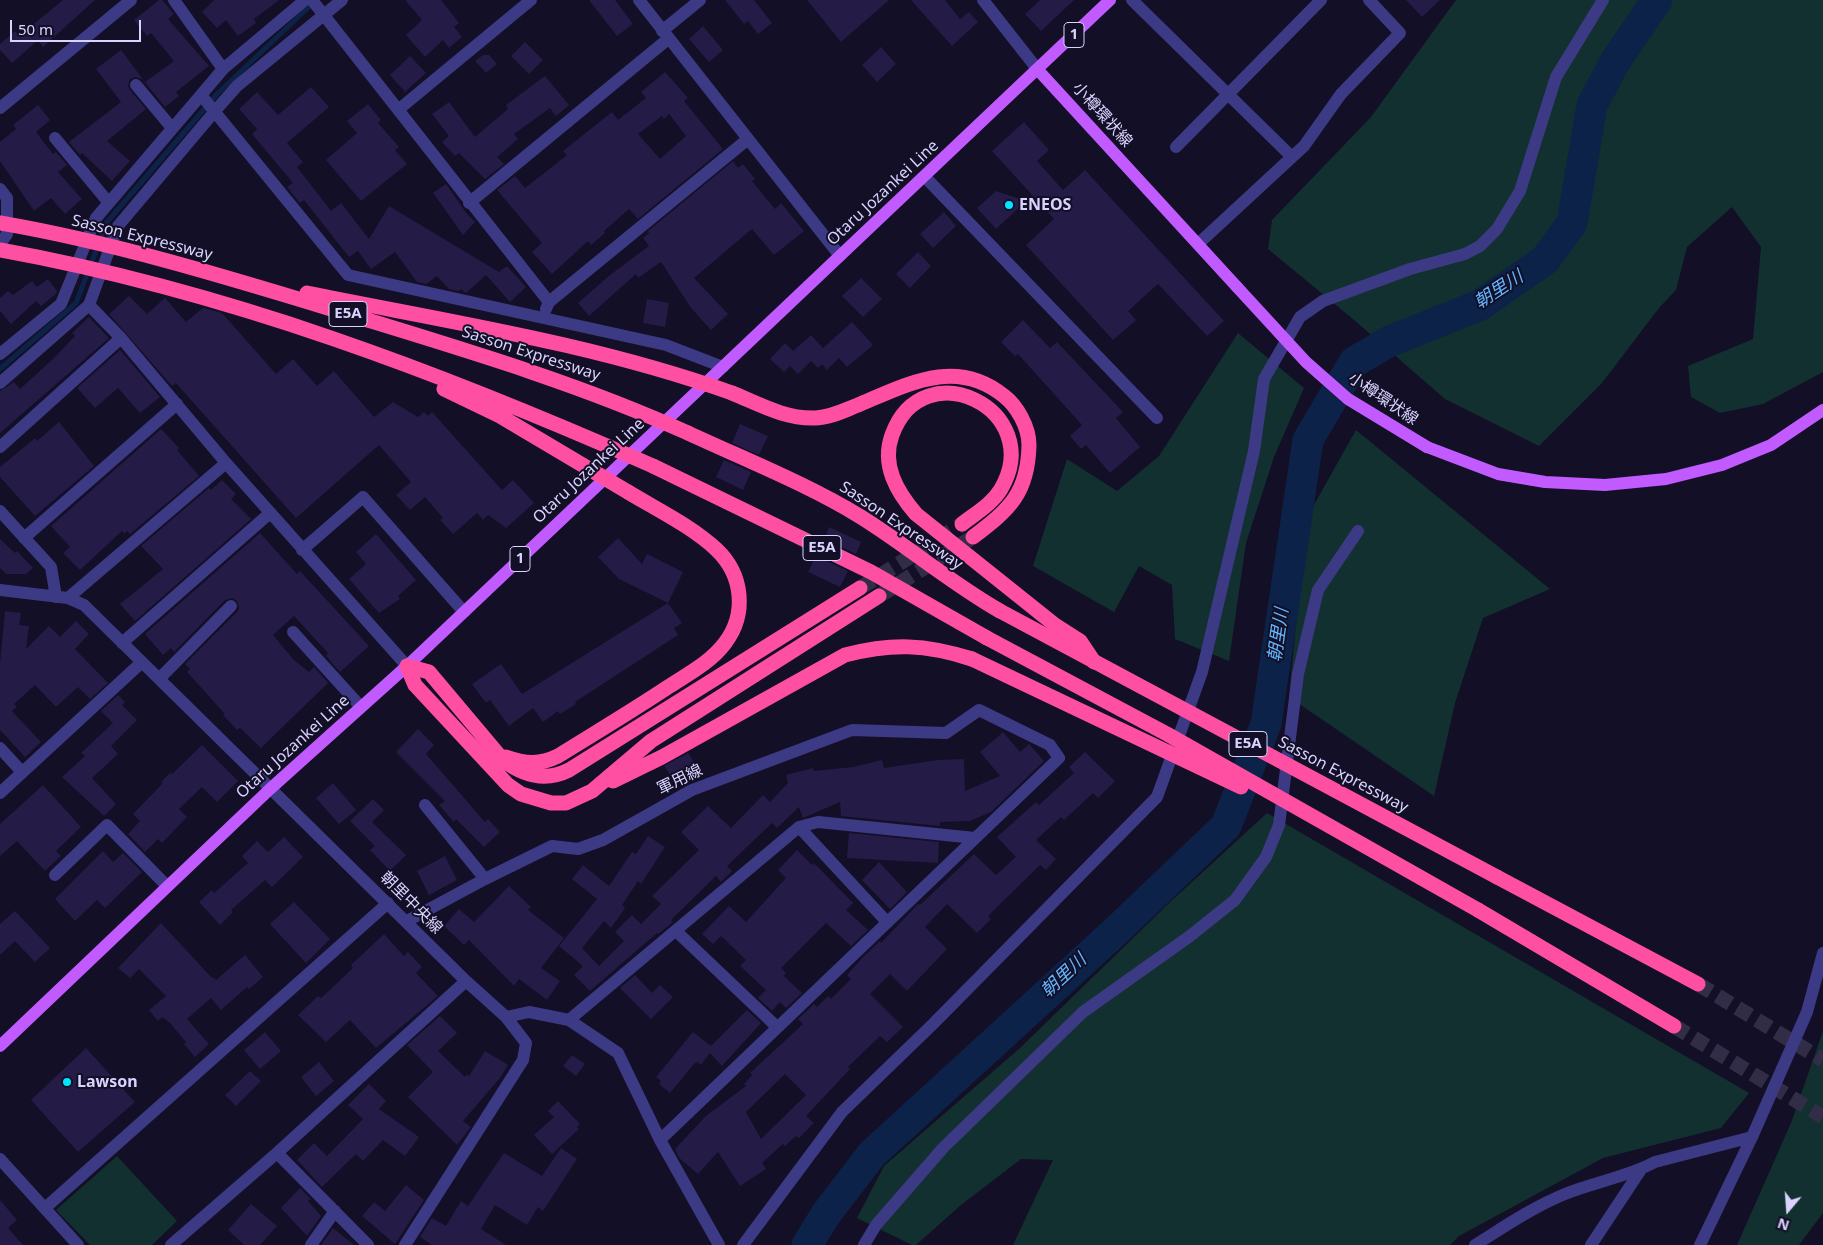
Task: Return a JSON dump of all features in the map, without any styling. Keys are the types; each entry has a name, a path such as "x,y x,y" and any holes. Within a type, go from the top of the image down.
{"highway":[{"name":"Sasson Expressway","path":"0,223 110,247 220,275 525,369 602,396 688,433 823,496 846,509 1000,611 1698,984"},
{"name":"E5A","path":"0,250 148,282 248,310 347,342 445,378 551,421 653,466 871,572 987,638 1167,734 1344,836 1478,910 1674,1026"},
{"path":"220,275 639,362 732,393 774,411 796,417 817,418 837,414 902,386 936,377 966,376 990,385 1011,401 1023,420 1029,440 1029,462 1024,483 1014,502 973,536"},
{"path":"248,310 317,340 456,394 508,420 704,539 726,560 739,586 739,613 734,628 726,642 698,668 552,758 534,763 520,762 506,756 491,745"},
{"path":"962,524 988,505 1001,488 1008,470 1010,451 1008,433 998,416 982,402 963,395 944,393 923,398 908,408 897,422 890,442 889,461 893,480 902,497 916,514 1010,590 1080,642 1094,662"},
{"path":"407,666 429,672 504,760 525,773 548,778 559,775 641,726 860,588"},
{"path":"592,791 651,741 879,596"},
{"path":"407,666 415,685 508,785 521,794 551,803 566,802 662,757 845,656 869,649 914,646 943,650 972,659 1344,836"}],"main road":[{"name":"Otaru Jozankei Line","path":"0,1046 270,789 407,666 1110,0"},
{"name":"小樽環状線","path":"1038,70 1306,362 1341,393 1427,447 1498,474 1544,482 1605,486 1666,479 1722,465 1771,445 1823,410"}],"street":[{"path":"0,108 131,0"},
{"path":"174,0 223,69"},
{"path":"0,383 89,305 118,226 208,103 223,69 305,0"},
{"path":"0,354 61,304 96,218 172,128 237,86 317,6 342,0"},
{"path":"398,110 531,0"},
{"path":"638,0 840,256"},
{"path":"469,203 665,35 700,0"},
{"path":"983,0 1038,70"},
{"path":"1132,0 1292,157"},
{"path":"1176,147 1321,0"},
{"path":"1198,244 1304,146 1341,94 1400,33 1369,0"},
{"path":"743,1245 842,1112 966,992 1157,797 1202,672 1254,451 1264,379 1300,317 1323,301 1410,269 1465,254 1480,246 1496,229 1520,191 1556,77 1603,0"},
{"path":"317,6 469,203 549,302"},
{"path":"136,85 172,128"},
{"path":"208,103 348,275 666,345 723,367"},
{"path":"55,138 109,203"},
{"path":"542,318 549,302 748,139"},
{"path":"925,177 1157,418"},
{"path":"0,189 7,198 7,234 0,244"},
{"path":"89,305 121,338 226,463 407,666"},
{"path":"0,447 121,338"},
{"path":"24,538 177,404"},
{"path":"0,590 62,597 226,463"},
{"path":"302,550 363,497 464,612"},
{"path":"0,511 51,567 62,597"},
{"path":"122,643 270,513"},
{"path":"864,1245 876,1225 943,1148 1083,1012 1190,936 1235,900 1266,857 1280,825 1298,674 1318,590 1358,531"},
{"name":"朝里中央線","path":"62,597 84,605 466,981 506,1017 526,1043 523,1060 408,1244"},
{"path":"158,679 232,606"},
{"path":"293,632 361,707"},
{"path":"0,792 142,662"},
{"name":"軍用線","path":"407,921 552,846 578,849 603,840 692,790 852,730 946,733 979,710 1050,745 1060,758 975,838"},
{"path":"0,748 22,772"},
{"path":"425,805 485,879"},
{"path":"569,1020 799,827 818,822 975,838"},
{"path":"56,875 107,825 167,886"},
{"path":"799,827 887,922"},
{"path":"660,1140 975,838"},
{"path":"44,1208 388,903"},
{"path":"676,931 777,1027"},
{"path":"1700,1245 1752,1138 1807,1012 1823,953"},
{"path":"171,1245 277,1153 466,981"},
{"path":"506,1017 529,1012 569,1020 618,1053 660,1140 719,1245"},
{"path":"1475,1245 1510,1222 1565,1194 1655,1162 1752,1138"},
{"path":"277,1153 368,1245"},
{"path":"0,1159 78,1245"},
{"path":"1591,1245 1642,1168"},
{"path":"311,1245 335,1211"}],"green space":[{"path":"1456,0 1823,0 1823,372 1763,404 1720,413 1691,397 1688,366 1753,339 1761,247 1732,207 1687,247 1676,290 1659,308 1602,383 1539,446 1445,399 1268,249 1272,220 1371,117"},
{"path":"1238,333 1304,388 1274,457 1246,543 1229,661 1175,639 1172,585 1139,566 1114,612 1033,566 1067,459 1117,491 1159,456"},
{"path":"1356,430 1550,589 1483,618 1455,703 1434,796 1289,697 1306,519"},
{"path":"1267,813 1749,1093 1721,1128 1603,1158 1459,1236 1450,1245 1013,1245 1053,1160 1021,1159 961,1205 916,1245 912,1245 857,1218 884,1166 1020,1048 1168,904"},
{"path":"1823,1031 1823,1213 1799,1245 1737,1245 1791,1123"},
{"path":"117,1156 177,1221 152,1245 90,1245 56,1210"}],"building":[{"path":"63,0 95,0 43,47 38,40 12,63 0,50 0,44 15,31 19,36"},
{"path":"159,0 162,0 174,14 168,19 209,66 176,92 179,96 165,107 142,79 135,77 130,79 128,86 130,90 146,109 107,141 130,161 112,181 82,153 80,155 69,142 121,102 96,69 121,50 145,82 174,61 151,33 147,36 134,20"},
{"path":"214,0 279,0 254,19 256,23 238,36 226,20 217,28 202,12"},
{"path":"405,0 441,0 459,23 454,27 462,37 449,48 443,40 425,57 406,35 422,20"},
{"path":"589,0 615,0 633,24 617,36"},
{"path":"725,0 754,0 772,23 758,34 748,21 744,24"},
{"path":"807,0 889,0 841,42"},
{"path":"911,0 945,0 960,19 969,12 978,22 952,46"},
{"path":"1040,0 1074,0 1041,31 1025,14"},
{"path":"1406,0 1440,0 1422,17"},
{"path":"703,26 723,50 709,62 689,39"},
{"path":"525,42 543,60 529,74 511,56"},
{"path":"881,47 896,64 877,82 862,65"},
{"path":"483,55 489,55 497,64 486,73 475,61"},
{"path":"410,56 426,73 405,92 390,75"},
{"path":"665,72 688,98 684,101 723,149 638,219 629,209 591,245 588,241 552,274 532,252 542,243 497,190 515,176 525,188 567,155 563,151 612,112 618,120 646,98 641,92","holes":["669,114 686,136 660,159 638,134 662,116 664,119"]},
{"path":"545,76 569,105 556,116 550,108 514,134 518,139 497,157 504,164 485,179 459,153 455,156 442,142 449,136 432,114 449,102 475,137 508,109 506,105"},
{"path":"311,87 329,107 287,143 303,162 297,167 331,211 341,203 369,239 389,206 499,272 507,266 526,287 510,302 486,275 466,293 461,289 459,291 449,289 437,276 426,284 417,282 395,252 371,269 358,251 349,257 304,200 300,203 287,187 293,183 252,134 257,129 239,109 257,92 278,115"},
{"path":"368,104 381,120 378,123 399,147 395,150 407,164 361,201 326,160 357,133 347,121"},
{"path":"38,105 50,120 36,132 53,154 56,152 67,165 58,172 82,199 65,214 51,198 34,211 0,161 0,142 16,129 13,125"},
{"path":"1024,122 1049,150 1037,161 1063,190 1085,170 1224,321 1207,336 1158,284 1128,311 1136,320 1113,340 1026,245 1054,219 992,151"},
{"path":"733,161 738,168 743,164 755,179 752,181 775,209 781,203 804,231 774,255 752,229 694,278 728,314 711,330 691,308 661,262 638,278 636,274 589,316 578,303 610,275 649,246 643,238 649,233 648,231"},
{"path":"446,184 467,214 475,222 463,235 433,193"},
{"path":"996,191 1026,201 996,229 977,208"},
{"path":"944,212 956,226 933,248 920,234"},
{"path":"918,252 931,266 910,288 896,274"},
{"path":"861,278 882,299 863,317 842,296"},
{"path":"48,279 57,291 56,294 41,306 36,301 11,324 0,311 0,298 8,291 13,295 32,281 37,287"},
{"path":"129,296 147,314 165,298 186,322 203,308 222,313 276,374 293,359 317,386 334,371 374,417 393,402 418,417 424,412 428,416 432,412 502,490 513,480 534,503 506,528 488,515 483,520 477,513 453,534 440,520 443,518 425,497 410,510 396,495 411,482 379,445 296,518 176,383 172,386 109,314"},
{"path":"647,299 669,303 665,327 643,323"},
{"path":"89,317 109,338 0,433 0,391 14,382 20,389 75,336 72,333"},
{"path":"1023,320 1050,348 1057,342 1123,412 1116,418 1140,447 1110,473 1086,445 1081,449 1070,436 1082,425 1018,354 1015,356 1001,342"},
{"path":"852,322 873,345 847,367 839,358 827,370 822,364 818,368 811,361 798,374 790,366 784,372 770,359 785,343 793,351 811,335 823,348"},
{"path":"120,350 160,397 140,413 118,388 95,408 77,388"},
{"path":"59,422 94,466 35,516 0,477 0,467 35,438 37,441"},
{"path":"740,424 768,436 759,455 732,443"},
{"path":"161,429 179,448 177,450 199,476 130,534 127,531 124,534 122,531 80,570 63,553 70,547 51,526"},
{"path":"724,460 751,472 743,490 716,477"},
{"path":"222,480 236,494 231,499 251,519 135,621 120,604 163,569 141,546 209,488 211,490"},
{"path":"829,527 861,542 856,554 824,539"},
{"path":"260,533 297,574 300,571 369,646 340,672 326,656 328,653 294,616 273,635 294,660 309,672 314,667 328,683 261,748 240,728 237,730 223,715 225,714 187,672 190,669 185,664 237,612 239,608 237,601 233,598 225,600 174,652 171,648 163,655 145,634"},
{"path":"376,534 416,580 398,596 400,599 379,613 349,579 366,564 356,552"},
{"path":"618,538 642,564 647,554 683,572 668,603 619,579 598,557"},
{"path":"0,539 15,553 17,551 33,568 26,574 6,574 0,568"},
{"path":"816,556 848,571 840,587 808,572"},
{"path":"668,603 682,623 674,628 678,635 575,702 576,704 560,714 558,711 543,722 533,708 509,726 490,700 486,703 472,684 501,664 522,694"},
{"path":"5,611 21,613 19,625 29,626 26,649 49,626 60,637 76,621 89,634 75,649 108,683 90,699 78,687 56,707 35,685 14,704 17,707 12,711 41,742 25,757 0,730 0,663"},
{"path":"118,695 125,702 122,705 137,720 111,746 118,754 92,778 116,804 104,816 62,777 85,756 81,753 113,723 101,711"},
{"path":"418,729 434,745 426,754 485,822 488,819 500,832 484,847 456,819 454,822 439,805 445,801 396,752"},
{"path":"1003,732 1020,752 1029,744 1044,761 991,812 970,821 940,822 940,826 841,816 840,802 803,818 799,807 777,828 772,823 727,866 732,871 721,882 716,876 671,920 673,922 657,933 590,991 574,975 583,966 559,946 597,899 572,879 583,865 609,886 632,852 636,854 648,836 665,847 641,884 638,881 622,905 625,908 611,928 604,921 582,948 599,966 624,941 615,932 632,915 641,924 661,904 652,896 699,850 681,832 708,806 731,828 763,795 770,802 788,783 786,775 813,768 814,771 853,767 882,760 884,768 938,760 964,759 965,791 1000,776 980,752"},
{"path":"202,745 238,781 217,802 202,787 179,809 187,817 162,843 158,839 145,852 128,834 140,821 133,814 171,772 172,774"},
{"path":"1085,752 1115,781 1098,798 1093,793 1064,820 1061,817 1036,840 1056,859 1046,870 1040,865 988,916 991,919 977,933 947,904 925,927 947,949 907,991 890,974 870,994 903,1027 887,1042 880,1036 848,1067 850,1069 806,1116 814,1123 799,1138 796,1136 785,1146 783,1144 762,1163 766,1169 740,1186 718,1152 698,1174 679,1158 675,1149 706,1116 746,1086 744,1084 752,1075 750,1073 803,1024 798,1019 814,1004 817,1007 828,996 831,999 851,979 847,975 863,957 880,941 881,943 918,904 920,905 974,854 996,875 1016,857 997,837 1036,802 1039,805 1074,773 1069,767","holes":["785,1074 806,1095 761,1139 746,1112"]},
{"path":"688,753 698,768 676,783 664,766"},
{"path":"333,783 356,810 339,824 316,798"},
{"path":"43,785 81,827 56,851 61,856 45,871 17,841 0,856 0,824"},
{"path":"373,799 384,810 372,822 406,855 390,871 370,850 375,846 350,821"},
{"path":"849,833 939,842 938,863 847,858"},
{"path":"284,837 303,857 272,887 265,880 231,910 233,912 220,925 199,902 212,890 214,893 248,863 242,856 257,841 268,852"},
{"path":"797,850 812,865 813,863 818,867 853,903 846,910 868,930 851,946 826,923 781,968 786,973 784,976 802,993 786,1008 780,1002 772,1011 758,998 766,990 740,966 746,960 721,936 713,944 702,934 729,906 746,922 786,878 778,870"},
{"path":"103,851 113,862 123,853 142,872 105,908 97,900 75,921 55,899"},
{"path":"445,856 457,880 429,895 417,871"},
{"path":"879,862 907,892 890,909 862,880"},
{"path":"509,886 531,907 528,910 564,938 541,968 560,981 547,1000 519,979 514,986 469,940 464,945 444,926 459,909 474,922"},
{"path":"294,902 330,939 306,963 270,924"},
{"path":"15,911 50,948 35,962 15,941 0,955 0,924"},
{"path":"161,923 212,978 216,980 245,955 263,977 249,989 247,987 221,1010 211,998 187,1019 209,1044 195,1057 184,1044 186,1042 169,1022 162,1017 158,1021 149,1010 166,996 139,969 130,978 118,968"},
{"path":"384,934 404,956 408,952 422,967 416,973 438,996 376,1048 350,1020 326,1042 298,1015 318,996 321,998 353,968 351,965"},
{"path":"635,975 652,993 660,985 673,997 651,1019 620,988"},
{"path":"747,1010 761,1023 722,1066 710,1053 701,1065 697,1062 694,1064 670,1093 659,1084 661,1081 656,1077 693,1032 711,1046"},
{"path":"440,1016 457,1033 438,1051 465,1077 467,1074 469,1076 485,1051 508,1065 500,1078 463,1121 471,1127 457,1145 408,1097 433,1072 407,1045"},
{"path":"265,1032 281,1051 260,1069 244,1050"},
{"path":"86,1048 135,1102 78,1152 31,1100"},
{"path":"572,1055 585,1064 576,1076 563,1066"},
{"path":"319,1062 334,1081 316,1096 301,1077"},
{"path":"250,1071 261,1081 236,1106 225,1095"},
{"path":"369,1084 386,1101 379,1109 419,1137 405,1156 383,1140 363,1161 356,1154 322,1187 297,1160 314,1143 327,1156 363,1119 348,1105"},
{"path":"558,1101 580,1124 577,1127 579,1129 552,1154 534,1135 554,1117 548,1111"},
{"path":"561,1148 577,1159 543,1211 538,1207 527,1225 495,1205 481,1229 506,1245 432,1245 420,1237 432,1218 446,1226 461,1201 468,1206 504,1153 542,1176"},
{"path":"406,1185 424,1200 395,1244 362,1216 374,1202 385,1211"},
{"path":"300,1188 311,1199 308,1201 321,1216 307,1236 281,1208"},
{"path":"0,1200 17,1220 8,1228 23,1245 0,1245"},
{"path":"251,1204 277,1226 260,1245 244,1245 228,1230"},
{"path":"333,1228 354,1245 321,1245"}],"waterway":[{"name":"朝里川","path":"807,1245 826,1214 872,1154 1117,930 1226,826 1266,724 1308,440 1354,362 1390,341 1480,305 1545,260 1572,223 1592,105 1616,60 1657,0"},
{"path":"0,369 76,303 107,222 217,94 314,2"}],"tunnel":[{"path":"860,588 962,524"},
{"path":"879,596 973,537"},
{"path":"1698,984 1823,1060"},
{"path":"1674,1026 1823,1117"}],"place":[{"name":"ENEOS","path":"1009,205"},
{"name":"Lawson","path":"67,1082"}]}
